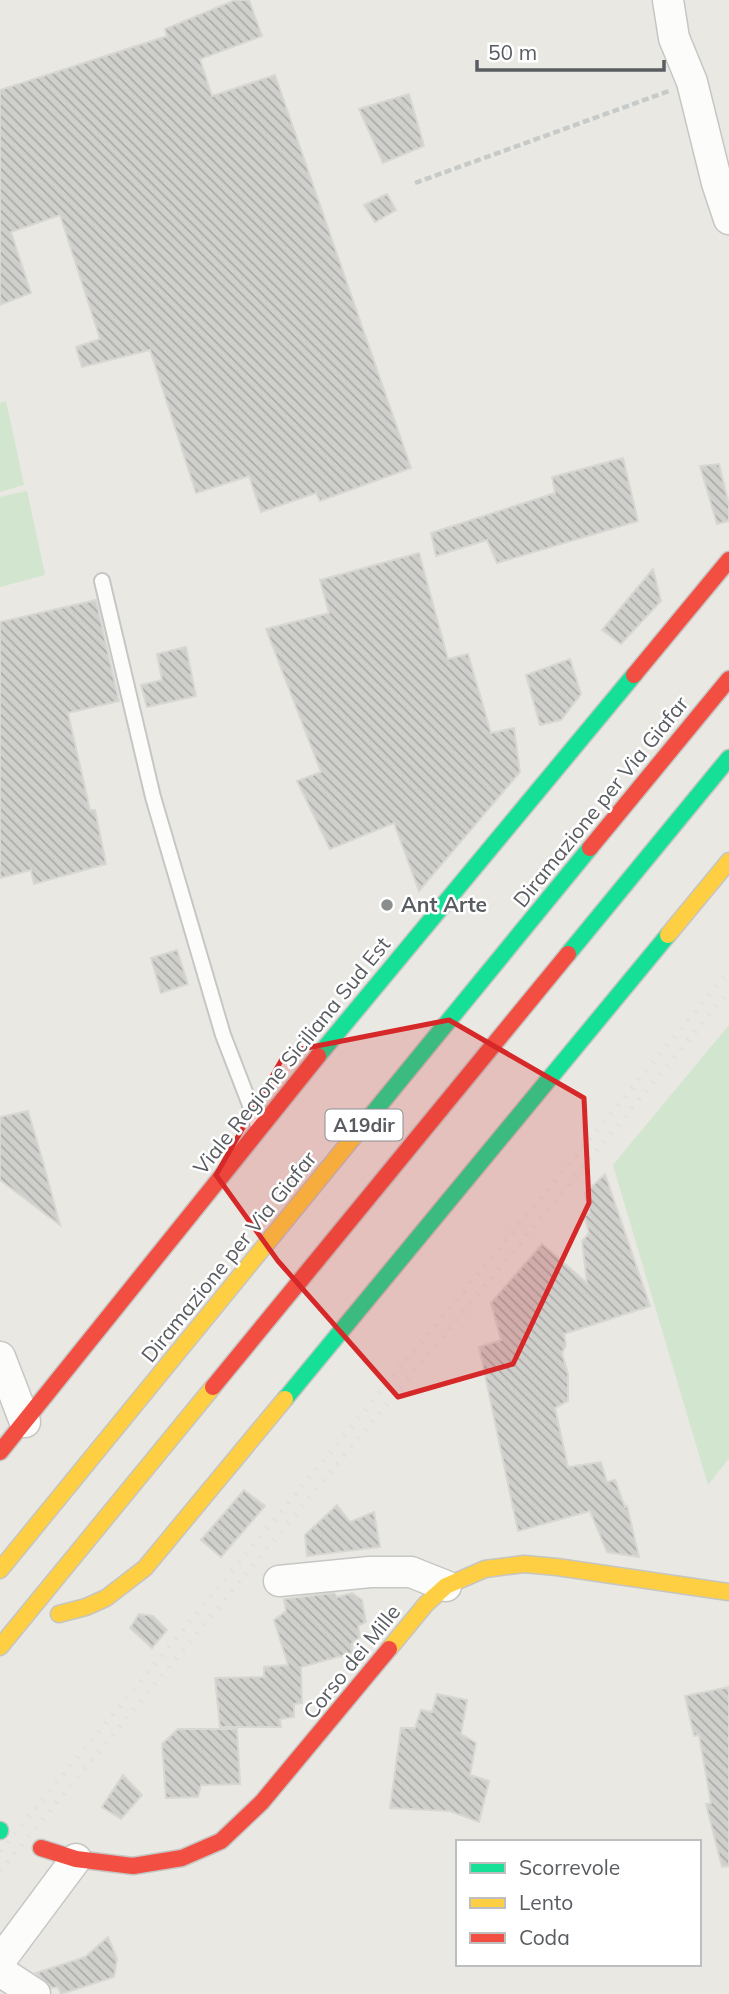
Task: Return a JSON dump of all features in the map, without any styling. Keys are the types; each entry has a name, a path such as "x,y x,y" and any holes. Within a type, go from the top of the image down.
{"main road":[{"name":"Viale Regione Siciliana Sud Est","path":"0,1452 259,1128 729,561"},
{"name":"Diramazione per Via Giafar","path":"0,1570 729,679"},
{"name":"A19dir","path":"0,1647 729,758"},
{"path":"59,1614 83,1609 111,1597 145,1568 729,861"},
{"name":"Corso dei Mille","path":"41,1848 76,1860 133,1866 182,1858 220,1841 262,1802 426,1604 446,1586 485,1569 524,1564 556,1567 729,1592"}],"street":[{"path":"668,0 674,38 692,82 717,183 729,219"},
{"path":"0,1357 25,1422"},
{"path":"279,1581 370,1572 411,1572 446,1586"},
{"path":"0,1961 76,1860"},
{"path":"0,1971 35,1994"}],"lane":[{"path":"102,581 153,796 223,1035 259,1128"}],"path":[{"path":"415,183 692,82"}],"highlighted area":[{"path":"449,1020 584,1098 589,1203 513,1364 398,1397 278,1261 216,1175 286,1052"}],"green space":[{"path":"6,401 24,485 0,492 0,403"},
{"path":"27,491 45,575 0,587 0,497"},
{"path":"729,1025 729,1458 708,1485 613,1165"}],"building":[{"path":"235,0 249,0 262,36 200,59 212,96 275,75 411,468 320,501 316,493 261,512 249,476 196,493 150,350 82,367 76,347 100,339 60,215 11,232 31,293 0,305 0,90 167,36 165,29"},
{"path":"409,94 424,146 383,163 359,109"},
{"path":"387,194 396,210 375,222 364,205"},
{"path":"623,458 638,521 497,563 487,540 436,556 431,533 555,493 552,477"},
{"path":"719,464 729,505 729,521 717,524 700,466"},
{"path":"419,553 448,659 468,654 491,733 514,728 520,772 419,891 394,823 330,849 297,781 321,772 266,629 329,613 320,580"},
{"path":"653,569 661,601 621,644 602,630"},
{"path":"96,600 119,701 68,713 90,810 95,810 106,864 34,884 31,870 0,878 0,622"},
{"path":"186,647 196,696 147,707 141,685 162,680 157,654"},
{"path":"570,659 581,694 561,720 540,725 526,675"},
{"path":"177,950 188,984 161,993 151,958"},
{"path":"28,1111 60,1225 0,1180 0,1117"},
{"path":"605,1174 650,1306 564,1334 566,1345 562,1353 568,1374 568,1401 555,1408 568,1467 601,1462 607,1482 615,1480 625,1507 627,1506 639,1557 607,1552 590,1511 518,1531 479,1347 501,1340 491,1303 542,1244 587,1283 582,1241 589,1233 584,1216 590,1213 585,1193"},
{"path":"244,1490 265,1506 221,1557 201,1540"},
{"path":"337,1505 350,1522 374,1512 380,1547 307,1556 305,1535"},
{"path":"334,1593 337,1597 352,1593 362,1600 366,1622 358,1626 360,1637 352,1643 352,1653 301,1667 302,1703 294,1704 294,1717 280,1719 281,1727 220,1727 215,1678 264,1677 264,1667 288,1665 274,1620 286,1611 284,1599"},
{"path":"139,1614 153,1616 167,1630 152,1648 130,1628"},
{"path":"729,1687 729,1866 722,1867 706,1804 711,1803 699,1735 694,1736 685,1696"},
{"path":"437,1694 467,1700 461,1734 476,1743 470,1775 489,1781 479,1822 450,1811 390,1808 401,1728 415,1728 421,1710 432,1712"},
{"path":"178,1729 237,1729 240,1784 201,1785 198,1797 166,1798 162,1744"},
{"path":"123,1775 142,1795 121,1819 102,1807"},
{"path":"108,1937 117,1959 114,1977 61,1994 58,1987 51,1988 36,1973 85,1957"}],"railway":[{"path":"0,1851 729,971"},
{"path":"0,1871 729,991"}],"traffic: fast":[{"path":"318,1056 634,675"},
{"path":"568,954 729,758"},
{"path":"365,1123 590,848"},
{"path":"285,1399 668,935"}],"traffic: slow":[{"path":"668,935 729,861"},
{"path":"0,1570 365,1123"},
{"path":"0,1647 213,1387"},
{"path":"59,1614 106,1598 145,1568 285,1399"},
{"path":"389,1649 426,1604 446,1586 485,1569 524,1564 557,1567 729,1592"}],"traffic: jam":[{"path":"634,675 729,560"},
{"path":"590,848 729,679"},
{"path":"213,1387 568,954"},
{"path":"0,1452 318,1056"},
{"path":"41,1848 76,1859 133,1866 182,1858 221,1841 262,1802 389,1649"}],"place":[{"name":"Ant Arte","path":"387,905"}]}
